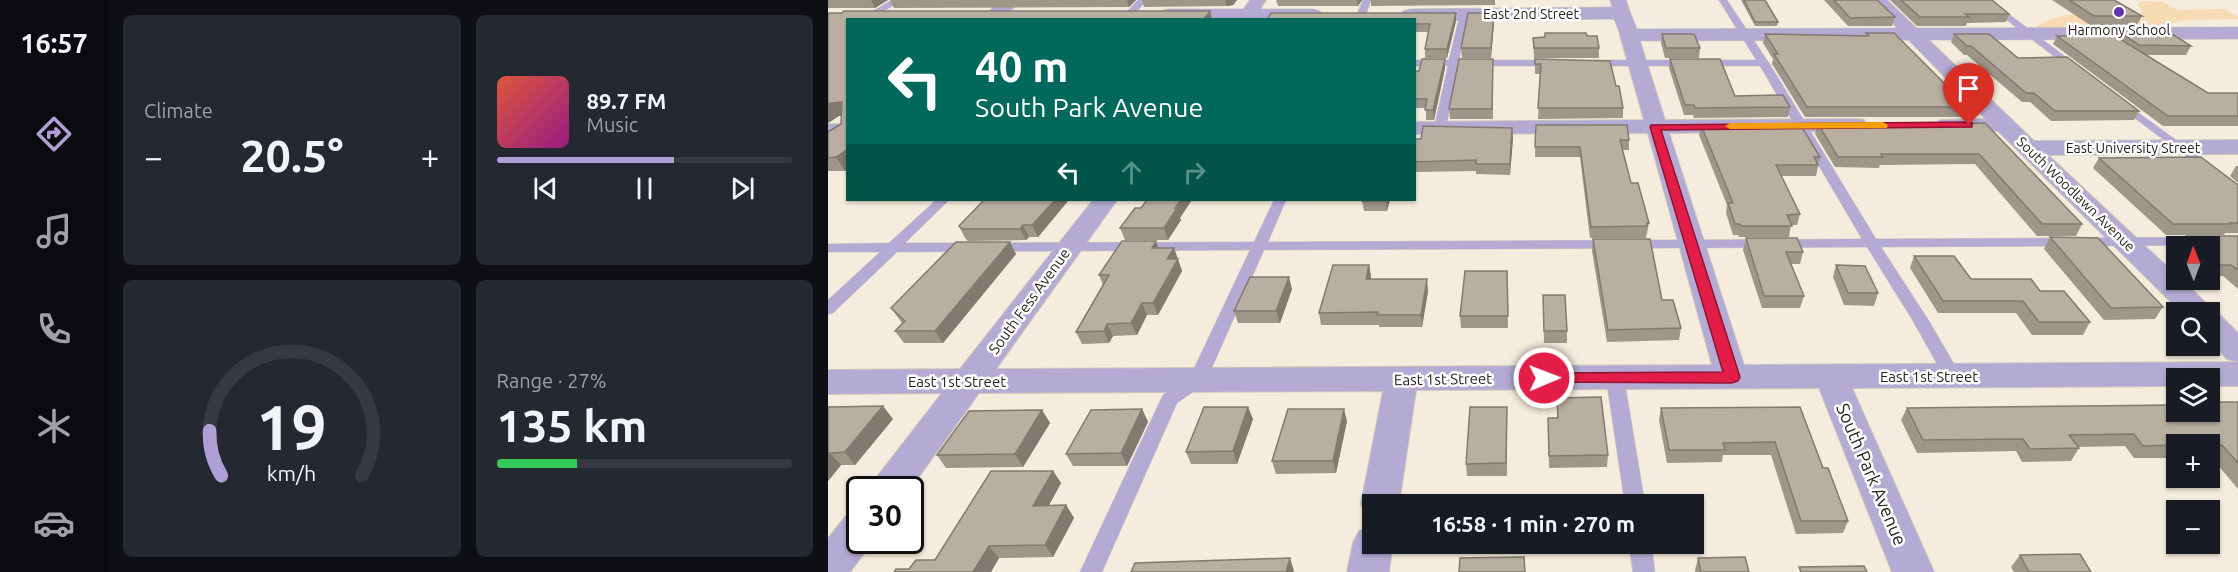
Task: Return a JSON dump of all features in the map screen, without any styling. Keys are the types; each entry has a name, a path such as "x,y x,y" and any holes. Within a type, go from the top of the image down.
{"street":[{"path":"984,16 1014,0"},
{"name":"South Woodlawn Avenue","path":"1878,0 2188,302"},
{"path":"850,15 872,15 902,8"},
{"name":"East 2nd Street","path":"1119,16 1250,12 1333,15 1362,11 1390,15 1623,16 1746,35 2238,33"},
{"path":"984,16 1028,15"},
{"path":"1623,16 1732,377"},
{"path":"1416,128 1873,125"},
{"path":"1933,125 2004,125"},
{"name":"East University Street","path":"2029,148 2238,147"},
{"name":"South Fess Avenue","path":"899,476 1104,201"},
{"path":"2220,333 2238,351"},
{"name":"East 1st Street","path":"828,382 2238,374"},
{"name":"South Park Avenue","path":"1831,377 1913,572"},
{"path":"1382,494 1401,380"},
{"path":"828,569 846,546"},
{"path":"1368,572 1371,554"}],"lane":[{"path":"1119,16 1143,0"},
{"path":"1723,0 1936,345 1952,376"},
{"path":"1985,0 2085,75"},
{"path":"1440,128 1464,14"},
{"path":"1416,63 1567,63"},
{"path":"1579,63 1764,63"},
{"path":"2114,97 2238,191"},
{"path":"828,309 942,201"},
{"path":"1091,572 1170,399 1197,381 1280,201"},
{"path":"828,248 2238,242"},
{"path":"1615,378 1633,494"},
{"path":"1642,554 1644,572"}],"shaded area":[{"path":"2143,1 2163,2 2177,10 2224,9 2238,19 2186,20 2153,27 2035,28 2058,17 2072,14 2101,12 2141,14 2141,8 2137,5"}],"building":[{"path":"1744,0 1765,0 1778,22 1755,22"},
{"path":"1834,0 1877,0 1895,17 1850,18"},
{"path":"1901,0 1992,0 2009,14 1920,17"},
{"path":"2069,0 2114,0 2142,16 2094,16"},
{"path":"844,11 1210,11 1205,18 846,18 846,150 836,157 828,158 828,132 841,124 842,102 828,105 828,13"},
{"path":"1271,13 1456,13 1447,49 1425,49 1430,24 1416,24 1416,18 1268,18"},
{"path":"1468,13 1494,13 1491,48 1461,48"},
{"path":"2120,32 2169,32 2191,46 2139,45"},
{"path":"1545,33 1586,33 1587,36 1597,36 1599,48 1534,48 1533,38 1545,37"},
{"path":"1866,33 1894,33 1968,107 1807,107 1774,54 1778,54 1765,34 1869,36"},
{"path":"1662,34 1694,34 1700,48 1666,48"},
{"path":"1954,34 1989,34 2018,58 2067,57 2139,111 2055,111 2034,93 2026,93"},
{"path":"2057,36 2115,36 2208,93 2238,93 2238,116 2168,116"},
{"path":"1422,59 1445,59 1433,110 1425,110 1427,99 1416,99 1416,71 1419,71"},
{"path":"1459,59 1493,59 1492,109 1449,109"},
{"path":"1535,59 1610,61 1616,86 1619,86 1623,108 1538,108 1541,64 1535,64"},
{"path":"1670,59 1720,59 1735,96 1783,95 1790,107 1695,108 1694,105 1685,105"},
{"path":"1985,123 2082,224 2042,224 1979,154 1881,154 1883,157 1838,157 1818,124"},
{"path":"1800,124 1820,157 1814,157 1818,165 1776,165 1800,214 1787,215 1792,226 1735,224 1728,203 1733,203 1701,125"},
{"path":"1536,125 1627,125 1629,140 1620,140 1631,183 1638,183 1649,223 1647,226 1591,227 1580,147 1535,147"},
{"path":"1423,126 1512,128 1510,164 1476,164 1476,160 1416,162 1416,139 1421,139"},
{"path":"2201,157 2238,185 2238,223 2173,224 2099,158"},
{"path":"983,201 1054,201 1032,225 1023,225 1020,229 962,229 959,226"},
{"path":"1146,201 1180,201 1164,228 1120,228 1135,208 1141,208"},
{"path":"2220,236 2238,236 2238,270 2231,265 2220,265"},
{"path":"2050,237 2098,238 2163,307 2111,308"},
{"path":"1746,238 1797,238 1803,252 1786,252 1804,296 1764,296"},
{"path":"1593,239 1650,239 1662,300 1673,300 1681,328 1608,330"},
{"path":"1122,241 1156,241 1152,248 1174,248 1167,259 1178,259 1153,303 1142,303 1131,323 1107,324 1104,331 1076,332 1109,275 1099,275"},
{"path":"956,242 1010,242 935,331 895,331 905,321 891,308"},
{"path":"1914,256 1954,256 1971,279 2031,279 2040,291 2064,291 2090,322 2039,322 2023,301 1943,301"},
{"path":"1333,265 1369,265 1366,279 1427,279 1421,315 1377,315 1378,312 1319,313"},
{"path":"1836,265 1865,266 1878,293 1848,293"},
{"path":"1465,271 1507,271 1508,316 1460,316"},
{"path":"1250,277 1289,277 1276,311 1234,311"},
{"path":"1543,295 1565,295 1567,331 1544,331"},
{"path":"1601,397 1608,455 1549,456 1548,418 1558,418 1557,398"},
{"path":"2220,402 2238,402 2238,463 2220,445 2220,434 2166,434 2166,445 2143,446 2134,434 2069,435 2079,448 2030,449 2023,439 1923,440 1907,408 2166,405 2166,422 2220,422"},
{"path":"883,406 845,452 828,455 828,407"},
{"path":"1204,407 1248,407 1233,451 1186,452"},
{"path":"1470,407 1507,407 1506,463 1466,464"},
{"path":"1800,407 1823,468 1828,468 1848,521 1801,521 1775,442 1723,443 1725,450 1669,450 1661,408"},
{"path":"1142,409 1121,453 1066,454 1091,410"},
{"path":"1288,409 1344,409 1333,461 1272,461"},
{"path":"1042,410 1015,454 937,455 969,411"},
{"path":"991,471 1053,471 1033,506 1066,505 1045,545 989,546 973,572 894,572 896,569 909,569 916,560 935,560"},
{"path":"2080,554 2091,572 2029,572 2020,555"},
{"path":"1524,557 1525,572 1459,572 1460,558"},
{"path":"1745,557 1749,572 1701,572 1698,558"},
{"path":"1290,558 1286,572 1131,572 1135,563"},
{"path":"1864,566 1867,572 1801,572 1799,567"}],"slow traffic":[{"path":"1730,126 1883,125"}],"place":[{"name":"Harmony School","path":"2119,12"}],"route":[{"path":"1544,378 1732,377 1655,127 1969,125"}]}
